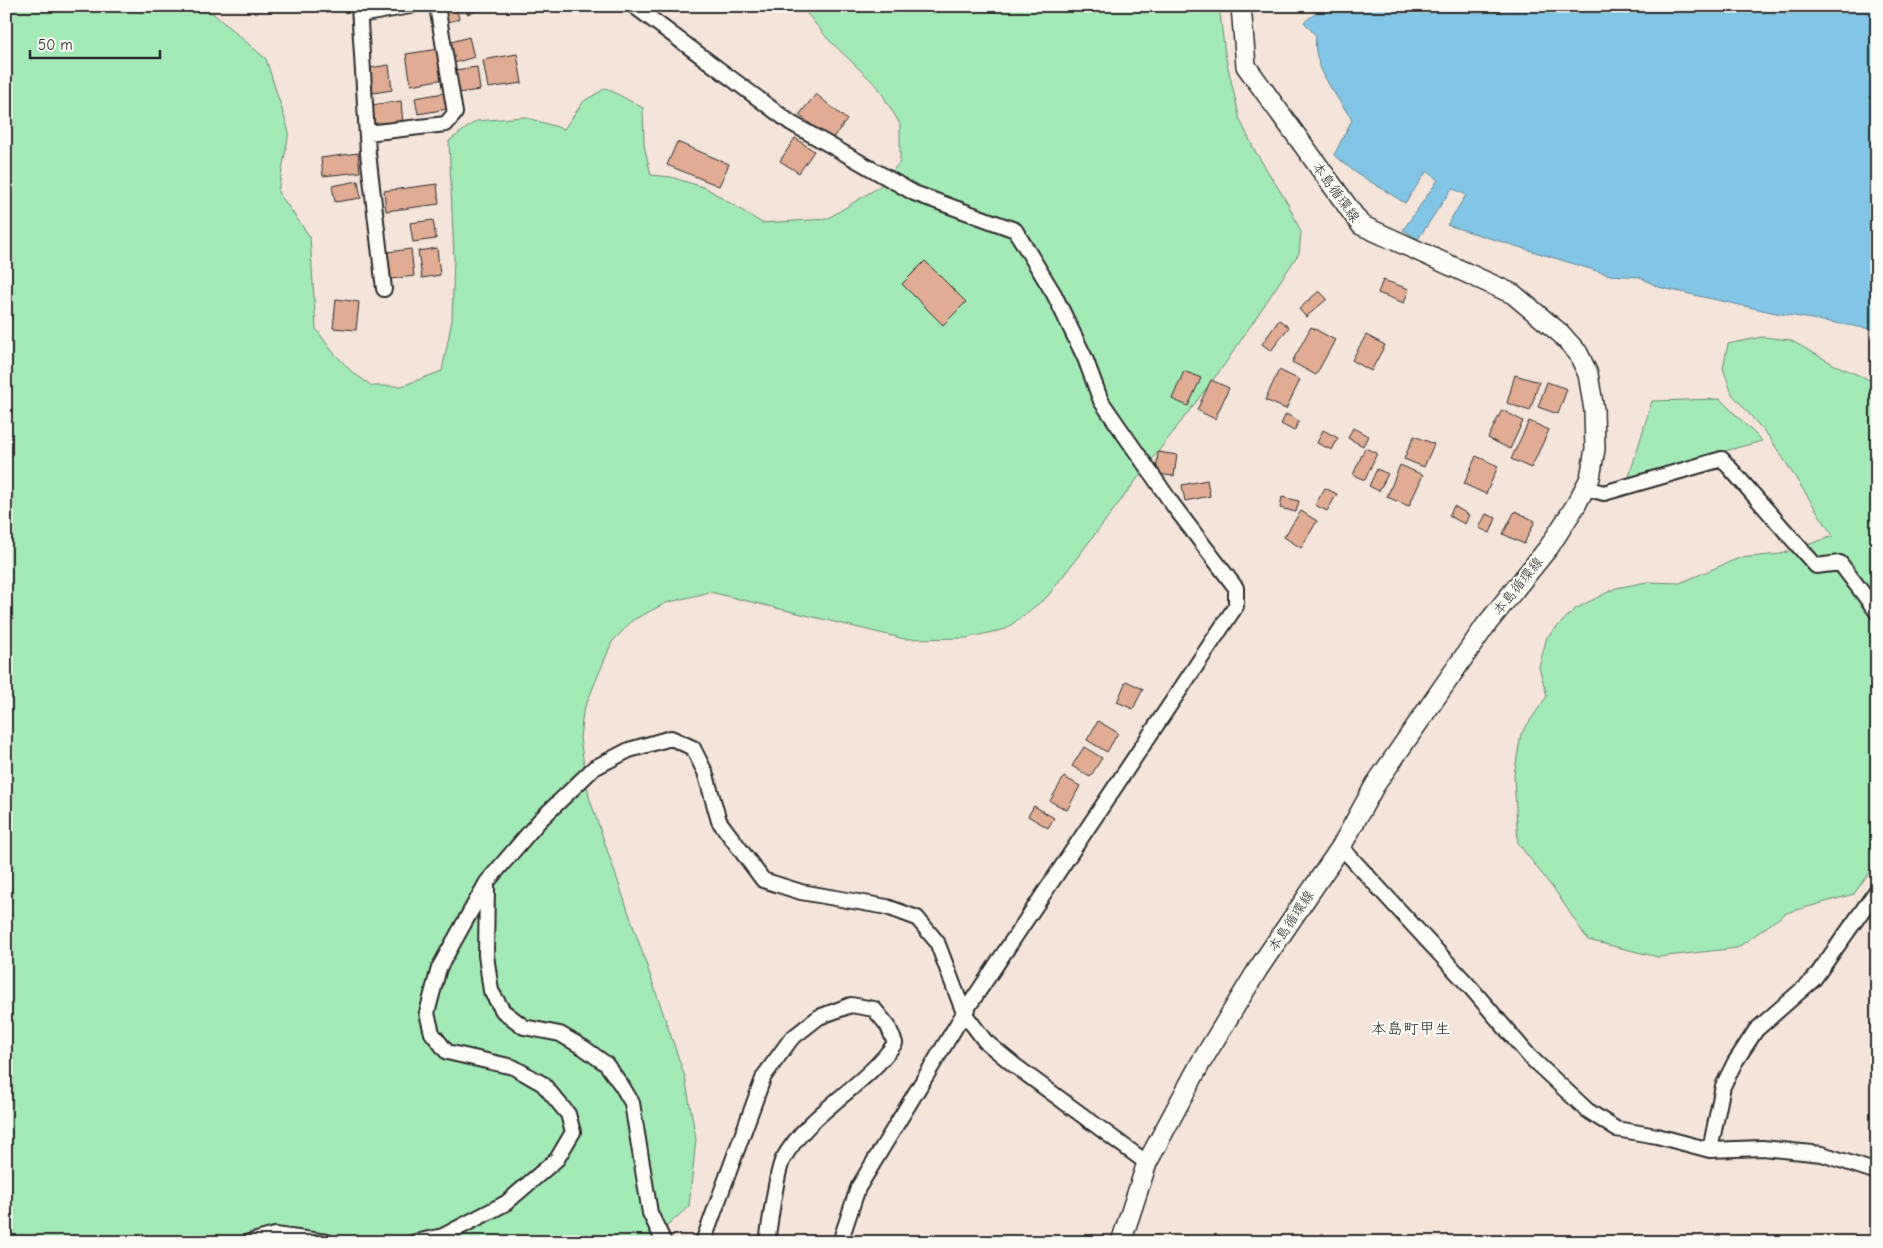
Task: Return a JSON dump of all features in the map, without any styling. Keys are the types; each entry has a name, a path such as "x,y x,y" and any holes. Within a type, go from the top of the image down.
{"main road":[{"name":"本島循環線","path":"1121,1242 1147,1163 1200,1064 1258,969 1341,846 1376,785 1486,625 1549,547 1576,505 1590,478 1595,449 1594,410 1588,374 1578,353 1561,334 1513,294 1361,225 1246,66 1241,6"}],"street":[{"path":"384,289 367,133 360,11 410,6"},
{"path":"367,133 446,124 455,112 437,6"},
{"path":"634,6 790,123 914,193 1016,230 1054,294 1085,358 1101,401 1173,505 1236,588 1236,606 964,1013 858,1188 840,1242"},
{"path":"1585,488 1604,492 1722,459 1816,566 1840,563 1877,612"},
{"path":"414,1242 443,1236 506,1203 557,1159 573,1132 568,1114 543,1084 513,1067 447,1052 432,1033 427,1012 439,968 487,882 540,820 594,768 628,750 671,738 693,748 705,772 720,822 762,880 801,892 888,907 917,918 937,942 964,1013 985,1040 1014,1065 1147,1163"},
{"path":"1341,846 1472,988 1530,1057 1587,1110 1616,1129 1657,1136 1710,1150 1762,1148 1822,1154 1877,1172"},
{"path":"487,882 486,955 490,992 503,1011 524,1027 560,1034 584,1048 606,1064 622,1086 632,1103 650,1214 664,1242"},
{"path":"1710,1150 1723,1086 1756,1030 1814,979 1877,890"},
{"path":"703,1242 764,1076 791,1039 819,1017 851,1005 874,1009 888,1026 895,1043 881,1063 805,1129 782,1160 767,1242"},
{"path":"250,1242 275,1235 327,1242"}],"green space":[{"path":"6,6 204,6 266,59 289,132 278,192 310,237 316,329 332,351 352,372 372,386 402,386 442,371 452,320 454,259 449,141 476,121 524,117 564,129 584,101 606,88 643,108 644,145 651,175 671,177 706,188 762,223 827,219 879,187 900,162 900,124 878,87 828,39 801,6 1219,6 1225,54 1240,120 1255,151 1288,204 1301,232 1299,253 1225,364 1047,597 1006,629 966,638 905,639 710,592 666,603 633,620 612,642 583,712 580,738 589,797 685,1077 696,1139 689,1206 650,1242 6,1242"},
{"path":"1762,337 1790,340 1835,365 1877,383 1877,861 1854,894 1786,913 1737,948 1658,957 1588,940 1556,892 1518,843 1514,775 1521,734 1547,696 1539,667 1547,637 1575,609 1616,588 1647,582 1680,583 1739,558 1781,554 1833,536 1770,438 1732,394 1723,368 1728,344"},
{"path":"1720,399 1762,441 1629,477 1652,401"}],"water":[{"path":"1316,6 1877,6 1877,330 1776,313 1658,287 1640,277 1610,275 1447,225 1466,195 1452,188 1418,239 1403,230 1438,180 1427,171 1405,203 1355,172 1334,155 1352,120 1326,80 1317,58 1316,36 1304,22 1315,14"}],"building":[{"path":"316,6 351,6 351,8 317,11"},
{"path":"437,6 456,6 459,19 442,24"},
{"path":"465,6 493,6 467,14"},
{"path":"469,37 474,57 454,63 448,43"},
{"path":"439,49 444,79 411,85 406,54"},
{"path":"517,54 522,83 488,88 483,60"},
{"path":"389,65 392,90 373,93 370,68"},
{"path":"477,67 480,90 458,93 455,70"},
{"path":"444,93 447,109 418,114 415,98"},
{"path":"816,94 847,120 831,140 799,115"},
{"path":"401,101 403,124 374,128 371,105"},
{"path":"795,138 814,151 799,173 780,161"},
{"path":"677,142 729,164 719,186 667,165"},
{"path":"358,153 360,172 323,176 321,158"},
{"path":"358,181 361,198 335,202 332,186"},
{"path":"437,184 439,204 386,211 384,191"},
{"path":"433,220 436,239 413,242 410,223"},
{"path":"437,248 440,275 422,278 418,251"},
{"path":"411,249 414,276 391,279 387,252"},
{"path":"925,261 966,302 943,325 902,284"},
{"path":"1383,280 1409,289 1404,303 1378,293"},
{"path":"1319,291 1327,299 1306,317 1299,309"},
{"path":"336,299 359,302 356,330 333,328"},
{"path":"1279,320 1289,327 1271,351 1262,344"},
{"path":"1311,327 1335,340 1316,375 1292,362"},
{"path":"1366,335 1385,345 1371,371 1352,360"},
{"path":"1279,370 1300,380 1286,409 1265,400"},
{"path":"1184,371 1201,378 1188,406 1172,399"},
{"path":"1515,375 1539,382 1530,411 1507,403"},
{"path":"1211,380 1229,388 1215,419 1197,410"},
{"path":"1547,382 1567,389 1558,414 1538,407"},
{"path":"1502,410 1523,421 1510,449 1488,438"},
{"path":"1286,414 1299,421 1294,431 1281,424"},
{"path":"1529,421 1549,430 1531,468 1511,459"},
{"path":"1353,428 1368,436 1363,446 1348,438"},
{"path":"1323,430 1338,438 1332,450 1317,443"},
{"path":"1414,436 1434,444 1424,467 1404,459"},
{"path":"1365,448 1377,453 1365,480 1353,475"},
{"path":"1158,452 1177,455 1174,476 1156,474"},
{"path":"1476,456 1498,466 1486,494 1464,484"},
{"path":"1400,465 1423,475 1409,506 1387,497"},
{"path":"1377,469 1388,474 1379,491 1369,486"},
{"path":"1207,480 1210,496 1185,501 1182,485"},
{"path":"1325,488 1337,494 1327,511 1315,505"},
{"path":"1282,497 1299,501 1296,512 1280,508"},
{"path":"1454,506 1469,515 1465,524 1449,516"},
{"path":"1301,511 1317,521 1301,548 1284,537"},
{"path":"1515,511 1535,521 1524,544 1503,534"},
{"path":"1486,514 1496,518 1490,533 1479,528"},
{"path":"1126,681 1143,689 1133,709 1117,702"},
{"path":"1098,721 1118,733 1107,752 1087,740"},
{"path":"1084,747 1102,758 1090,777 1072,766"},
{"path":"1064,777 1080,786 1067,810 1050,801"},
{"path":"1034,806 1054,818 1048,828 1028,816"}],"district":[{"name":"本島町甲生","path":"1411,1029"}]}
